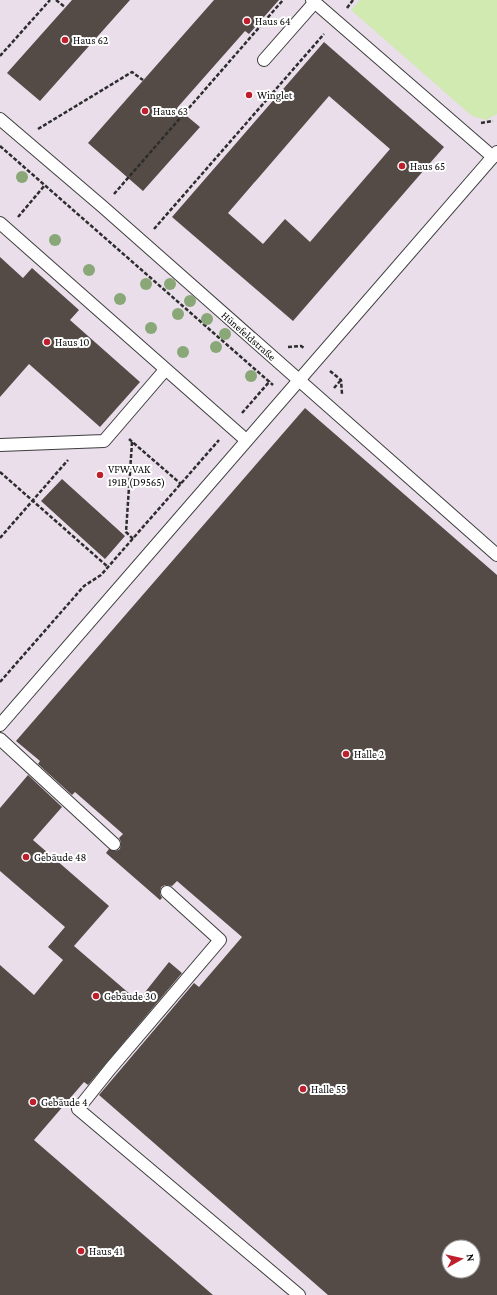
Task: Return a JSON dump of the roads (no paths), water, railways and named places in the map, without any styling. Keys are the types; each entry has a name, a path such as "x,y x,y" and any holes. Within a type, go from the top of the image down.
{"lane":[{"path":"0,725 495,154 313,1 264,60"},
{"name":"Hünefeldstraße","path":"0,118 300,380 497,555"},
{"path":"4,226 165,370 246,440"},
{"path":"0,445 104,441 165,370"},
{"path":"0,739 114,844"},
{"path":"167,892 220,940 110,1069 78,1109 299,1295"}],"place":[{"name":"Haus 64","path":"247,21"},
{"name":"Haus 62","path":"65,40"},
{"name":"Winglet","path":"249,95"},
{"name":"Haus 63","path":"145,111"},
{"name":"Haus 65","path":"402,166"},
{"name":"Haus 10","path":"47,342"},
{"name":"VFW VAK 191B (D9565)","path":"100,475"},
{"name":"Halle 2","path":"346,754"},
{"name":"Gebäude 48","path":"26,857"},
{"name":"Gebäude 30","path":"96,996"},
{"name":"Halle 55","path":"303,1089"},
{"name":"Gebäude 4","path":"33,1102"},
{"name":"Haus 41","path":"81,1251"}]}
